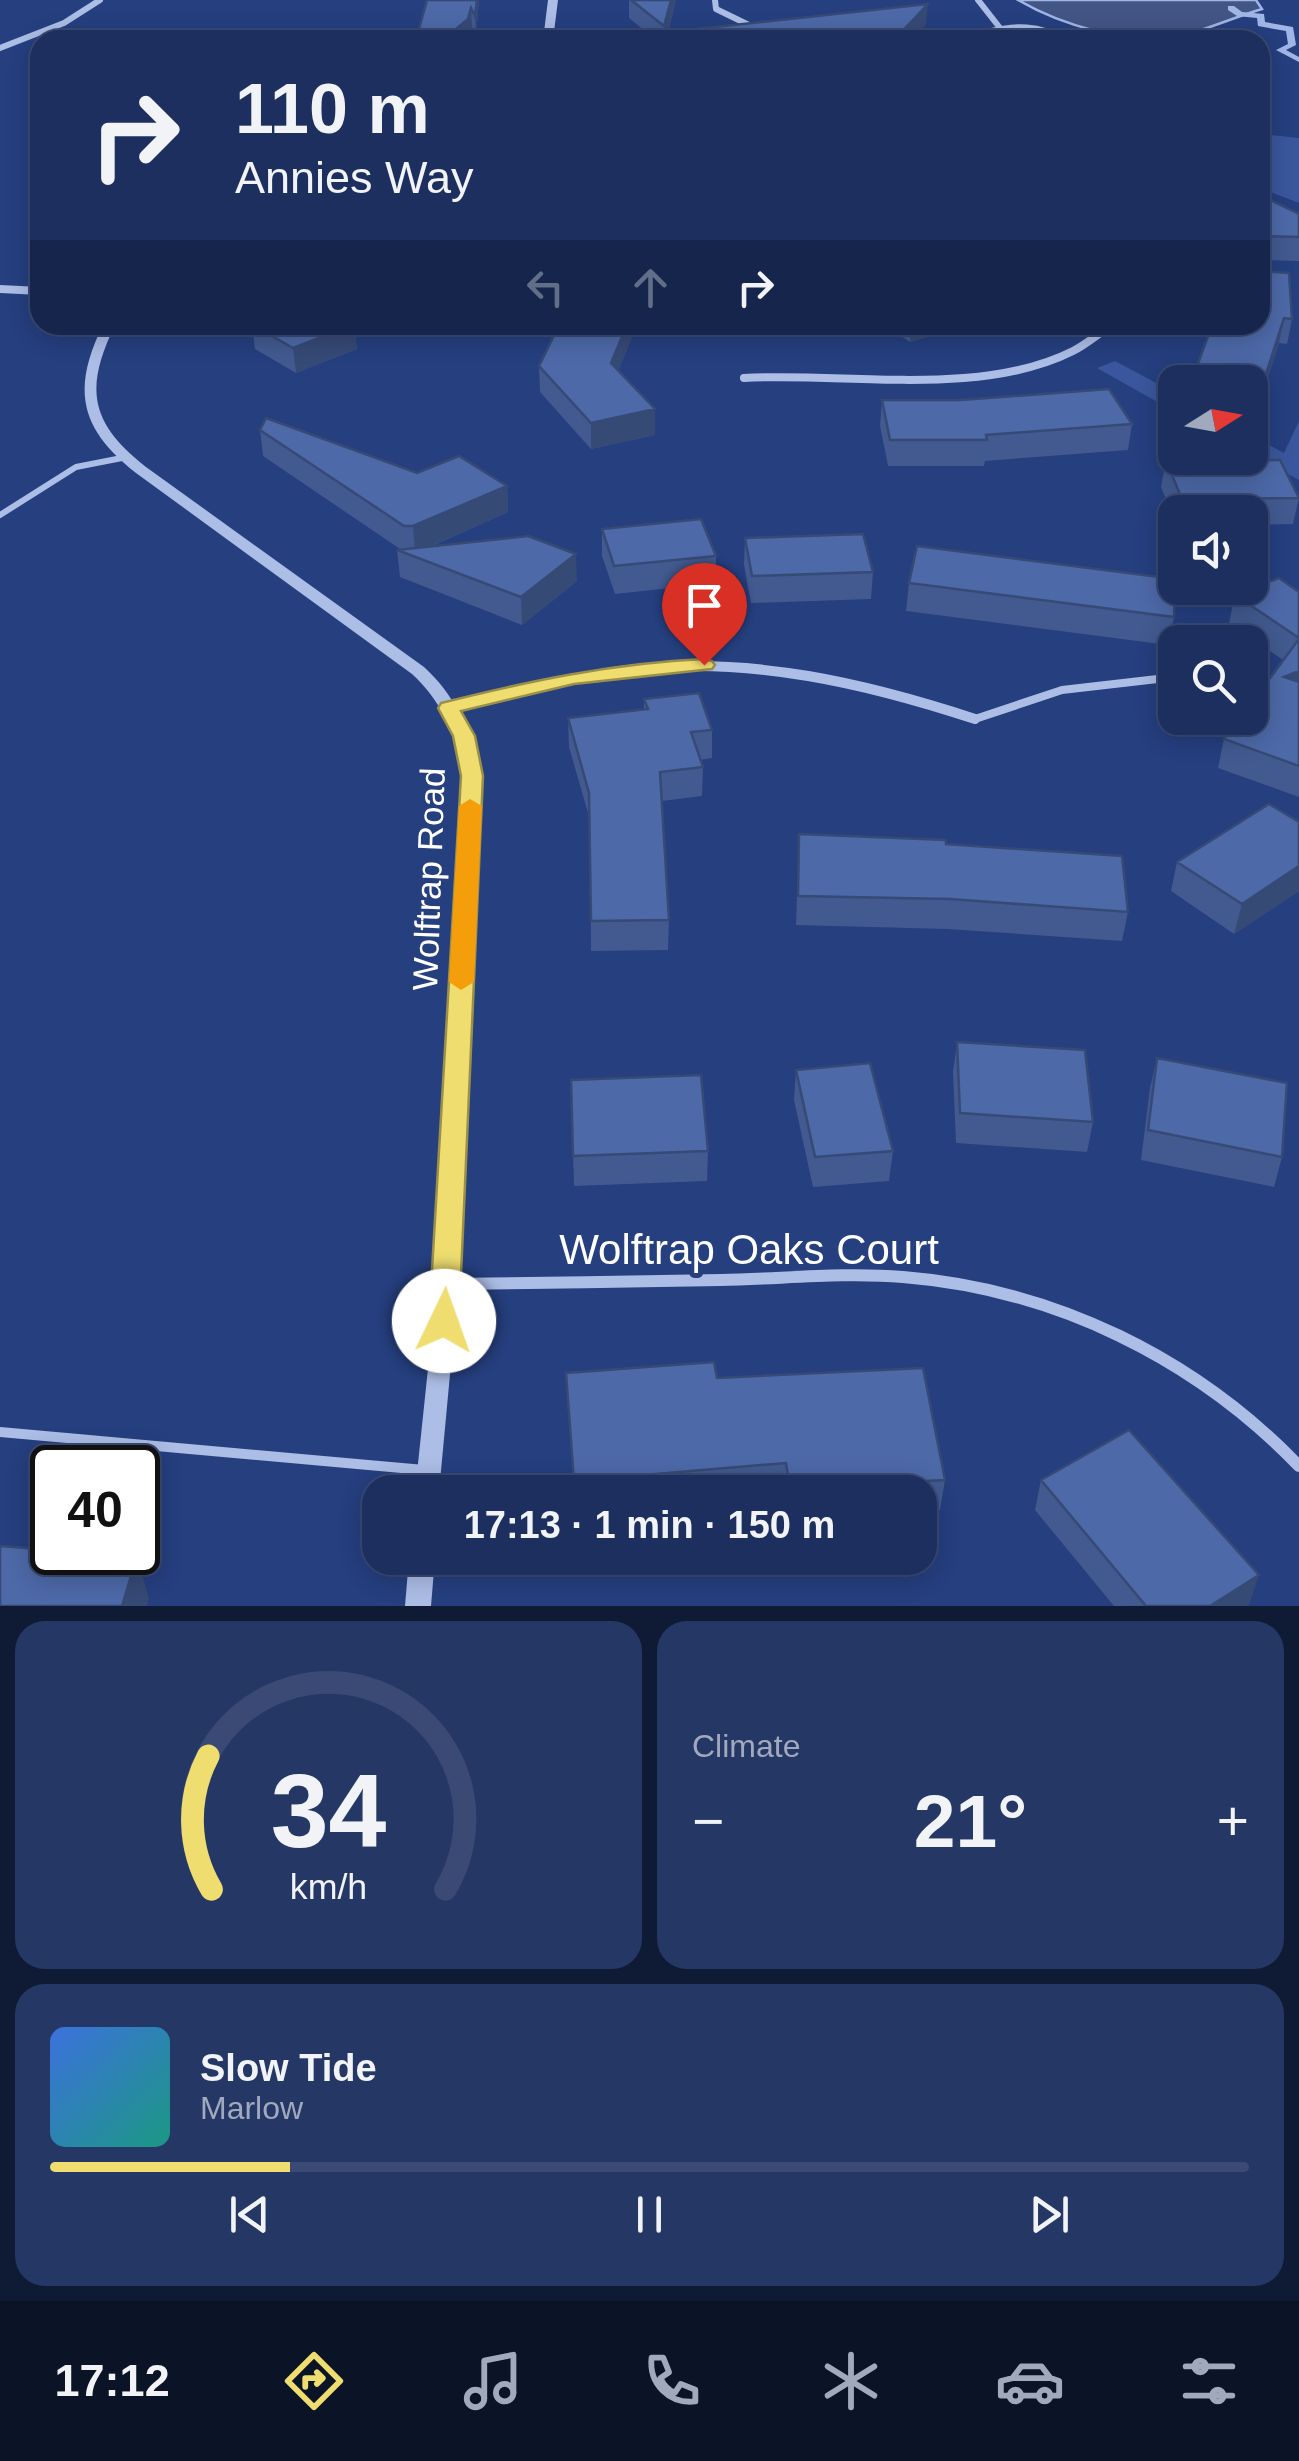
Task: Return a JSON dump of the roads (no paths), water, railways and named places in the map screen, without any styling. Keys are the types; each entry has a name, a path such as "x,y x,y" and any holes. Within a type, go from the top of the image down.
{"street":[{"path":"46,30 100,0"},
{"path":"549,30 552,0"},
{"path":"716,0 716,9 753,27"},
{"path":"978,0 1000,28"},
{"path":"994,30 1041,30"},
{"path":"0,48 30,36"},
{"path":"0,289 30,290"},
{"name":"Wolftrap Road","path":"104,335 90,376 93,414 105,435 127,457 424,677 449,708 464,736 472,776 446,1284 428,1475"},
{"path":"744,378 820,373 915,379 992,373 1059,356 1095,335"},
{"path":"449,708 574,678 639,668 704,665 776,669 844,679 976,719"},
{"name":"Wolftrap Oaks Court","path":"446,1284 903,1277 982,1288 1070,1313 1144,1347 1217,1393 1299,1466"},
{"path":"418,1606 421,1575"}],"lane":[{"path":"0,515 76,467 127,457"},
{"path":"976,719 1062,690 1158,679"},
{"path":"0,1432 190,1452 428,1470"}],"waterway":[{"path":"1231,8 1240,14 1261,16 1261,24 1290,29 1292,45 1280,50 1299,60"}]}
